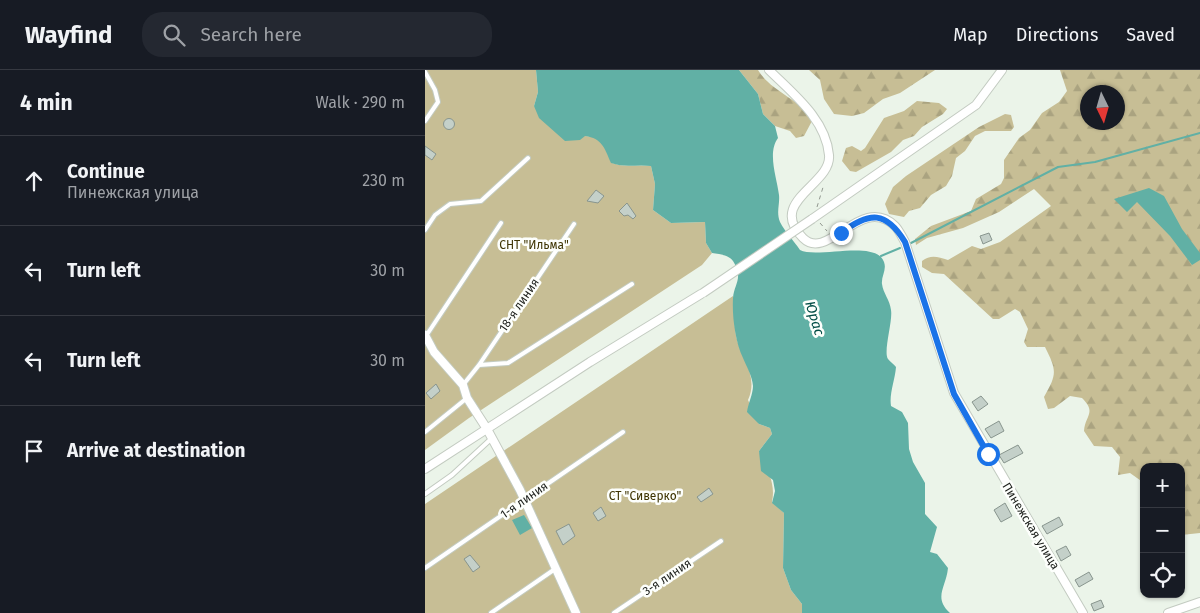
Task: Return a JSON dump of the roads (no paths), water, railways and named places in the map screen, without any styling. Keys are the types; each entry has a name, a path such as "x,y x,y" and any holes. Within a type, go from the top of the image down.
{"street":[{"name":"Пинежская улица","path":"769,70 815,117 825,138 829,156 828,166 799,197 793,208 794,225 804,240 813,243 826,242 868,217 880,217 895,226 905,242 954,394 1083,613"},
{"path":"425,469 702,294 815,219 976,105 1002,70"},
{"path":"426,336 434,352 463,385 467,398 492,438 524,500 576,613"},
{"path":"1168,613 1200,602"}],"lane":[{"path":"425,72 435,90 438,102 425,121"},
{"path":"425,230 435,215 450,204 481,201 528,158"},
{"path":"426,336 501,224"},
{"name":"18-я линия","path":"463,385 479,365 574,224"},
{"path":"479,365 509,363 632,284"},
{"path":"425,432 467,398"},
{"name":"1-я линия","path":"425,568 623,432"},
{"path":"425,494 452,475 492,438"},
{"name":"3-я линия","path":"614,613 721,541"},
{"path":"491,613 555,569"}],"water":[{"name":"Юрас","path":"536,70 739,70 758,94 763,114 775,126 778,138 773,151 773,158 779,195 778,211 780,222 787,233 800,250 819,252 858,250 879,255 884,262 885,268 882,284 890,306 891,315 887,355 896,367 891,406 902,412 908,423 909,449 913,462 925,483 925,514 937,527 930,552 937,554 948,568 941,597 942,602 950,613 802,613 802,604 791,590 783,568 784,513 772,503 775,491 773,480 761,471 759,451 772,434 770,428 759,424 747,412 753,386 740,351 735,328 733,305 738,276 736,267 729,257 712,253 706,243 705,222 671,223 653,210 655,184 651,166 611,163 602,145 595,139 585,136 580,140 565,141 539,118 534,106 538,92"},
{"path":"1149,188 1164,196 1182,229 1200,253 1200,260 1192,265 1170,236 1137,202 1127,212 1114,199"},
{"path":"524,515 532,528 520,535 512,520"}],"waterway":[{"path":"911,243 1058,167 1095,162 1200,133"},
{"path":"881,256 900,248"}],"park label":[{"name":"СНТ \"Ильма\"","path":"534,245"},
{"name":"СТ \"Сиверко\"","path":"645,496"}]}
